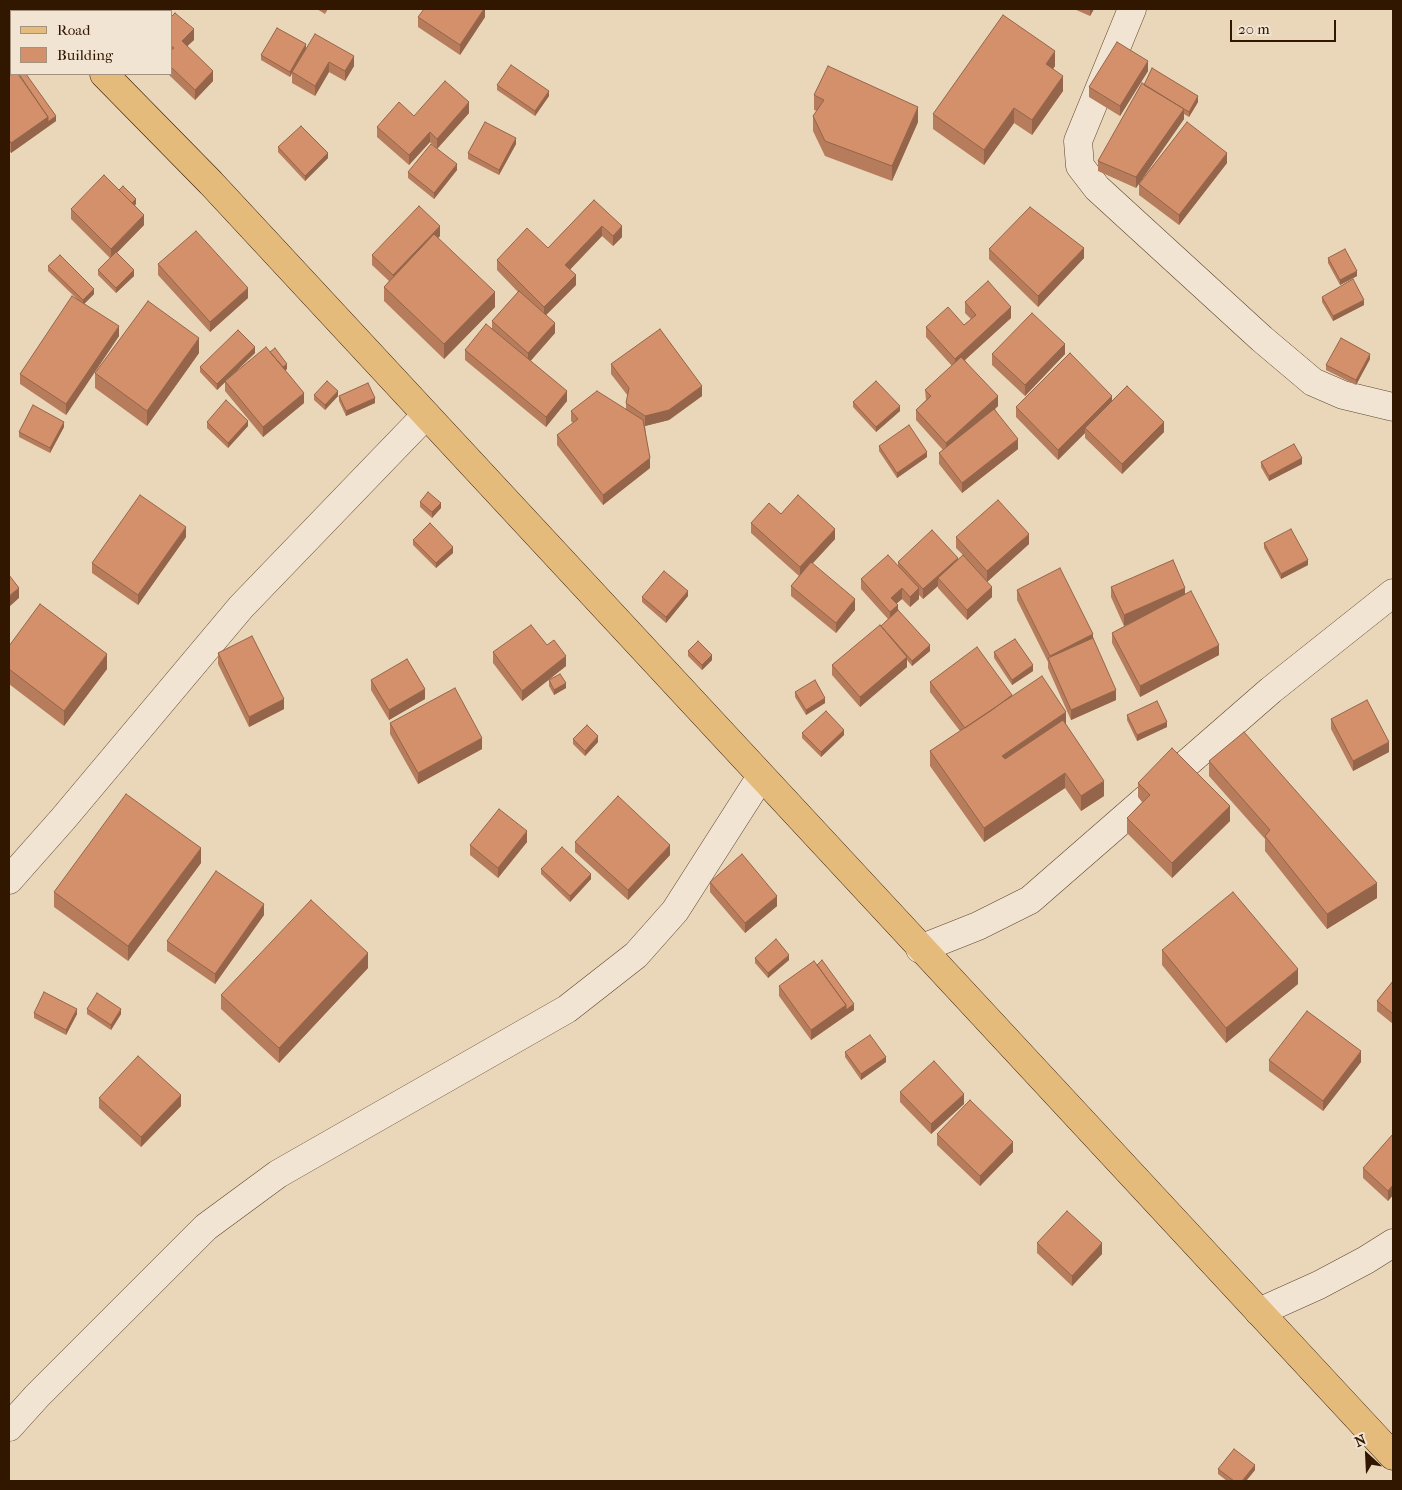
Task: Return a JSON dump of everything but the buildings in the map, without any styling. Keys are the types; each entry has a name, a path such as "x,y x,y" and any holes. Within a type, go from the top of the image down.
{"main road":[{"path":"105,75 210,183 760,778 1393,1456"}],"street":[{"path":"1132,9 1078,141 1080,166 1104,194 1262,339 1314,382 1343,396 1393,407"},
{"path":"9,880 242,607 426,415"},
{"path":"920,949 978,926 1030,900 1271,690 1393,593"},
{"path":"9,1428 37,1396 206,1227 278,1174 568,1009 636,955 675,911 760,778"},
{"path":"1259,1312 1327,1281 1393,1242"}]}
